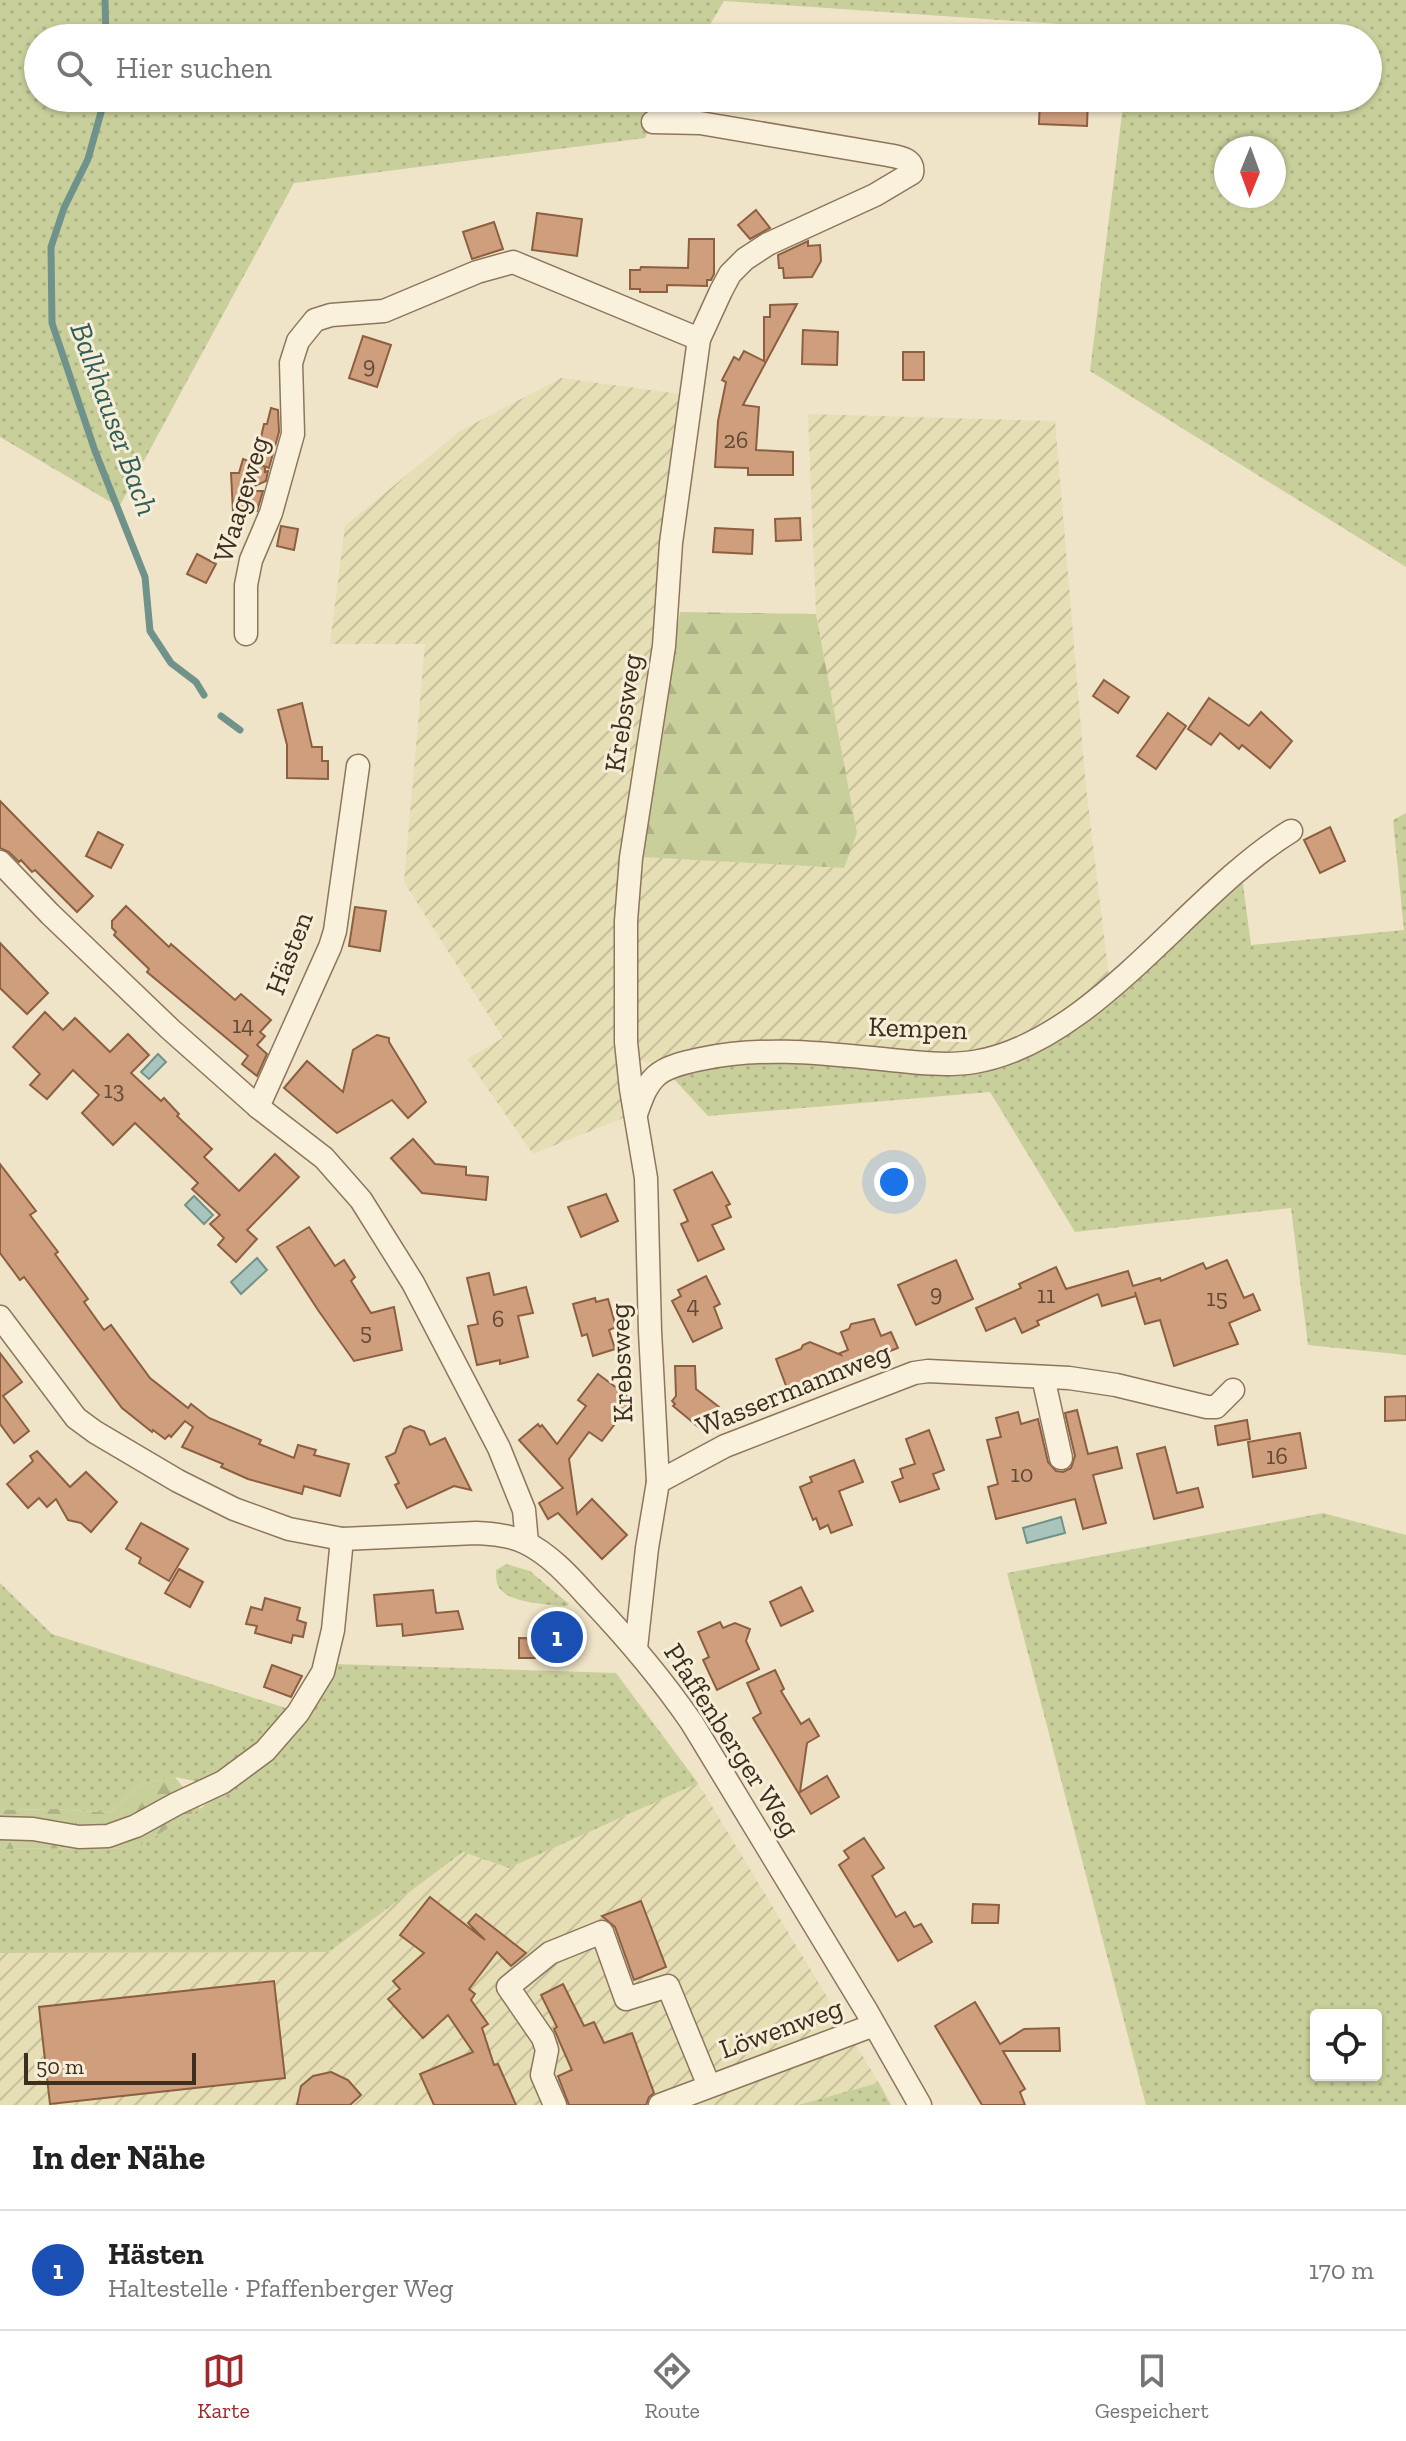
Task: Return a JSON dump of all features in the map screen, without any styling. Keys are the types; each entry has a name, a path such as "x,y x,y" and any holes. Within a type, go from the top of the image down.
{"street":[{"name":"Krebsweg","path":"636,1648 658,1482 650,1347 646,1178 626,1042 628,889 664,646 671,543 699,339 725,283 745,259 768,244 886,189 912,173 913,168 902,158 888,155 700,123 653,122"},
{"name":"Waageweg","path":"246,634 246,585 251,560 271,513 293,434 290,371 293,353 304,332 315,320 331,315 384,311 477,272 513,262 699,339"},
{"name":"Hästen","path":"258,1107 335,931 358,766"},
{"name":"Kempen","path":"636,1114 646,1088 656,1076 667,1069 719,1055 811,1052 937,1063 973,1062 1025,1047 1101,995 1235,872 1291,831"},
{"path":"0,862 170,1029 258,1107 324,1158 361,1200 413,1283 499,1448 524,1510 527,1543"},
{"name":"Pfaffenberger Weg","path":"0,1317 76,1418 178,1481 234,1509 289,1529 342,1539 496,1534 527,1543 553,1562 636,1648 692,1723 920,2105"},
{"name":"Wassermannweg","path":"658,1482 725,1446 914,1373 1043,1377 1116,1385 1207,1407 1216,1407 1233,1390"},
{"path":"1043,1377 1061,1458"},
{"path":"0,1828 33,1829 79,1837 108,1836 136,1826 223,1782 265,1751 298,1713 323,1672 333,1630 342,1539"},
{"name":"Löwenweg","path":"555,2105 542,2075 547,2050 543,2038 508,1987 550,1953 602,1932 626,1999 668,1986 709,2086"},
{"name":"Löwenweg","path":"660,2105 874,2025"}],"shaded area":[{"path":"561,378 680,394 663,549 660,623 643,726 628,1116 533,1154 467,1059 503,1038 404,882 425,644 330,644 345,526 460,431"},
{"path":"808,414 1055,421 1086,787 1109,977 1036,1033 986,1052 935,1056 696,1049 647,1063 637,1059 633,927 641,857 843,868 857,833 816,614"},
{"path":"698,1783 879,2083 798,2105 0,2105 0,1953 329,1952 463,1852 509,1868"}],"green space":[{"path":"0,0 1406,0 1406,567 1090,371 1122,112 1382,112 1382,24 1059,24 724,1 710,24 24,24 24,112 660,112 645,138 294,183 119,507 0,437"},
{"path":"680,612 816,614 857,833 844,868 641,857"},
{"path":"1406,813 1406,1355 1308,1345 1291,1208 1075,1232 990,1092 708,1116 672,1077 767,1056 1000,1064 1079,1029 1129,978 1242,877 1251,945 1404,930 1393,820"},
{"path":"1323,1513 1406,1535 1406,2105 1146,2105 1007,1573"},
{"path":"506,1564 530,1571 569,1604 531,1602 505,1594 498,1585 496,1570"},
{"path":"0,1583 52,1634 292,1710 249,1754 204,1783 175,1777 141,1784 110,1813 0,1809"},
{"path":"335,1664 616,1673 698,1783 509,1868 463,1852 329,1952 0,1953 0,1849 136,1848 200,1809 299,1728"},
{"path":"175,1777 200,1809 136,1848 0,1849 0,1809 110,1813 141,1784"},
{"path":"878,2083 891,2105 798,2105"}],"water":[{"path":"158,1054 166,1062 149,1079 141,1072"},
{"path":"194,1196 213,1215 204,1224 185,1205"},
{"path":"257,1258 267,1270 241,1294 231,1282"},
{"path":"1061,1517 1065,1533 1027,1543 1023,1528"}],"building":[{"path":"1039,112 1088,112 1087,126 1039,124"},
{"path":"756,210 770,228 750,239 738,225"},
{"path":"537,213 582,219 577,256 532,250"},
{"path":"494,222 503,249 472,259 463,232"},
{"path":"689,239 714,239 714,274 711,280 707,280 707,286 667,285 667,292 630,289 630,270 640,270 641,267 688,268"},
{"path":"808,241 808,246 820,245 821,261 812,277 784,278 778,255"},
{"path":"797,304 743,405 759,407 756,450 793,452 793,475 748,475 748,468 715,467 718,421 726,382 722,380 734,357 739,360 744,351 764,361 764,317 770,317 770,305"},
{"path":"803,330 838,332 837,365 802,364"},
{"path":"363,336 391,345 377,387 349,378"},
{"path":"903,352 924,352 924,380 903,380"},
{"path":"271,408 278,410 279,432 269,468 255,463"},
{"path":"243,459 268,471 266,481 243,491 263,491 257,511 233,512 231,473 239,473"},
{"path":"800,518 801,540 776,541 775,519"},
{"path":"281,526 298,529 294,550 277,546"},
{"path":"715,528 753,530 752,554 713,552"},
{"path":"197,554 216,564 206,583 187,574"},
{"path":"1104,680 1129,697 1118,713 1093,696"},
{"path":"1209,698 1249,726 1261,712 1292,741 1270,768 1242,745 1239,749 1220,733 1211,745 1188,729"},
{"path":"302,703 312,747 322,747 322,761 328,761 328,779 287,778 287,745 278,710"},
{"path":"1168,713 1186,726 1156,769 1137,756"},
{"path":"0,801 93,896 77,912 35,870 32,872 21,860 19,862 0,848"},
{"path":"1330,827 1345,861 1320,873 1304,840"},
{"path":"98,832 123,845 111,868 86,856"},
{"path":"126,906 169,947 171,944 235,1000 241,994 271,1020 260,1032 265,1036 257,1045 267,1054 257,1076 242,1064 248,1056 147,972 149,969 114,935 116,932 112,921"},
{"path":"355,907 386,911 380,951 349,946"},
{"path":"0,943 48,993 27,1014 0,988"},
{"path":"45,1012 63,1030 75,1018 110,1052 128,1034 149,1055 131,1073 161,1101 164,1098 179,1114 177,1116 212,1149 204,1157 239,1191 275,1154 299,1177 247,1230 257,1239 236,1262 218,1245 224,1238 210,1224 220,1215 192,1189 198,1183 135,1123 113,1145 82,1113 99,1095 73,1070 47,1099 30,1085 40,1074 13,1047"},
{"path":"377,1035 389,1038 426,1102 408,1118 392,1100 337,1133 284,1088 307,1061 343,1092 353,1050"},
{"path":"413,1139 435,1164 466,1167 466,1175 488,1177 486,1200 422,1193 391,1158"},
{"path":"0,1164 36,1211 30,1215 88,1299 84,1302 104,1330 111,1325 150,1378 188,1408 191,1404 209,1418 261,1440 259,1444 294,1458 298,1445 316,1450 314,1455 349,1464 340,1496 304,1486 302,1494 248,1479 221,1467 223,1464 182,1447 193,1427 185,1421 171,1437 169,1435 165,1439 122,1408 24,1277 20,1280 0,1253"},
{"path":"712,1172 730,1204 726,1206 731,1217 712,1225 724,1249 698,1261 681,1224 688,1221 674,1190"},
{"path":"606,1194 618,1221 581,1237 568,1207"},
{"path":"309,1227 335,1266 344,1260 355,1277 351,1281 371,1313 394,1307 402,1350 354,1361 277,1247"},
{"path":"956,1260 973,1299 916,1325 898,1285"},
{"path":"1227,1260 1244,1298 1253,1294 1260,1310 1229,1323 1238,1344 1174,1366 1160,1320 1145,1324 1135,1292 1136,1296 1102,1306 1098,1294 1037,1321 1039,1325 1022,1333 1015,1318 986,1331 976,1308 1021,1288 1019,1284 1056,1267 1066,1289 1128,1271 1133,1286 1160,1278 1161,1281 1203,1263 1206,1269"},
{"path":"489,1273 494,1295 526,1287 533,1313 518,1316 528,1357 500,1364 500,1360 477,1365 468,1326 478,1324 467,1278"},
{"path":"706,1276 720,1304 714,1307 722,1328 693,1342 672,1301 681,1296 678,1290"},
{"path":"595,1298 596,1302 608,1299 616,1327 609,1330 615,1349 593,1356 587,1334 582,1336 573,1304"},
{"path":"874,1319 881,1336 891,1332 898,1348 788,1391 776,1359 810,1342 841,1355 848,1350 841,1332 849,1329 851,1324"},
{"path":"0,1353 22,1382 3,1396 29,1431 14,1443 0,1424"},
{"path":"675,1366 695,1366 696,1389 719,1407 701,1429 673,1406 676,1396"},
{"path":"598,1374 633,1400 602,1441 589,1432 569,1459 577,1514 592,1499 627,1535 602,1559 558,1513 548,1519 539,1503 563,1488 519,1440 538,1424 557,1444 586,1406 578,1400"},
{"path":"1406,1396 1406,1420 1385,1421 1385,1397"},
{"path":"1077,1410 1088,1454 1117,1447 1122,1468 1093,1475 1106,1523 1083,1529 1075,1499 996,1519 988,1487 998,1484 987,1440 1001,1437 996,1418 1018,1412 1021,1424 1038,1419 1048,1462 1056,1471 1063,1472 1071,1468 1075,1456 1065,1413"},
{"path":"1247,1420 1250,1439 1218,1445 1215,1426"},
{"path":"410,1426 424,1431 430,1445 445,1438 471,1490 454,1486 407,1508 386,1457 395,1453 404,1429"},
{"path":"929,1430 944,1470 933,1474 939,1489 900,1502 892,1482 903,1478 900,1469 915,1464 906,1439"},
{"path":"1300,1433 1306,1468 1253,1477 1248,1442"},
{"path":"1165,1447 1177,1493 1198,1488 1203,1507 1154,1519 1137,1454"},
{"path":"37,1451 70,1487 86,1472 117,1502 91,1532 81,1523 68,1520 56,1499 47,1507 39,1498 28,1508 7,1484 33,1461 30,1456"},
{"path":"854,1460 863,1482 839,1491 852,1525 831,1533 828,1525 820,1529 816,1518 813,1520 800,1487 812,1482 810,1477"},
{"path":"141,1523 188,1549 169,1581 139,1563 141,1558 126,1549"},
{"path":"179,1569 203,1582 190,1607 165,1593"},
{"path":"801,1587 813,1611 781,1626 770,1602"},
{"path":"433,1590 436,1613 458,1611 463,1629 403,1636 402,1624 377,1626 374,1595"},
{"path":"265,1598 300,1608 297,1620 306,1623 303,1637 293,1635 291,1643 255,1633 257,1626 246,1624 251,1607 262,1610"},
{"path":"720,1622 723,1628 735,1623 750,1629 746,1641 759,1669 717,1690 703,1660 709,1657 698,1632"},
{"path":"519,1638 558,1639 558,1658 519,1658"},
{"path":"272,1665 302,1676 291,1697 264,1687"},
{"path":"775,1670 784,1689 781,1691 801,1724 809,1719 819,1736 807,1743 800,1792 827,1776 839,1797 811,1814 753,1718 761,1713 747,1683"},
{"path":"864,1838 884,1868 872,1876 896,1917 905,1912 914,1927 921,1924 932,1942 898,1961 839,1865 849,1858 844,1851"},
{"path":"430,1897 485,1940 468,1923 476,1914 526,1953 511,1966 497,1952 469,1989 475,1994 471,2000 488,2024 482,2028 494,2065 498,2064 516,2105 434,2105 420,2074 473,2052 448,2015 423,2038 388,1999 400,1989 393,1981 424,1953 400,1935"},
{"path":"641,1901 666,1967 634,1980 615,1927 602,1916"},
{"path":"973,1904 999,1905 998,1923 972,1923"},
{"path":"274,1981 285,2078 50,2104 39,2007"},
{"path":"563,1984 584,2026 594,2022 604,2043 632,2033 654,2093 646,2105 569,2105 558,2076 572,2070 554,2029 557,2027 541,1995"},
{"path":"975,2002 1000,2044 1024,2029 1059,2028 1060,2051 1003,2051 1025,2089 1020,2092 1025,2105 982,2105 935,2026"},
{"path":"331,2072 348,2080 361,2095 350,2105 297,2105 301,2086 313,2076"}],"waterway":[{"name":"Balkhauser Bach","path":"105,0 106,24"},
{"name":"Balkhauser Bach","path":"101,112 88,159 64,208 51,247 52,323 95,451 145,577 150,631 171,663 196,682 204,695"},
{"name":"Balkhauser Bach","path":"221,716 240,730"}],"place":[{"name":"Hästen","path":"557,1637"}]}
